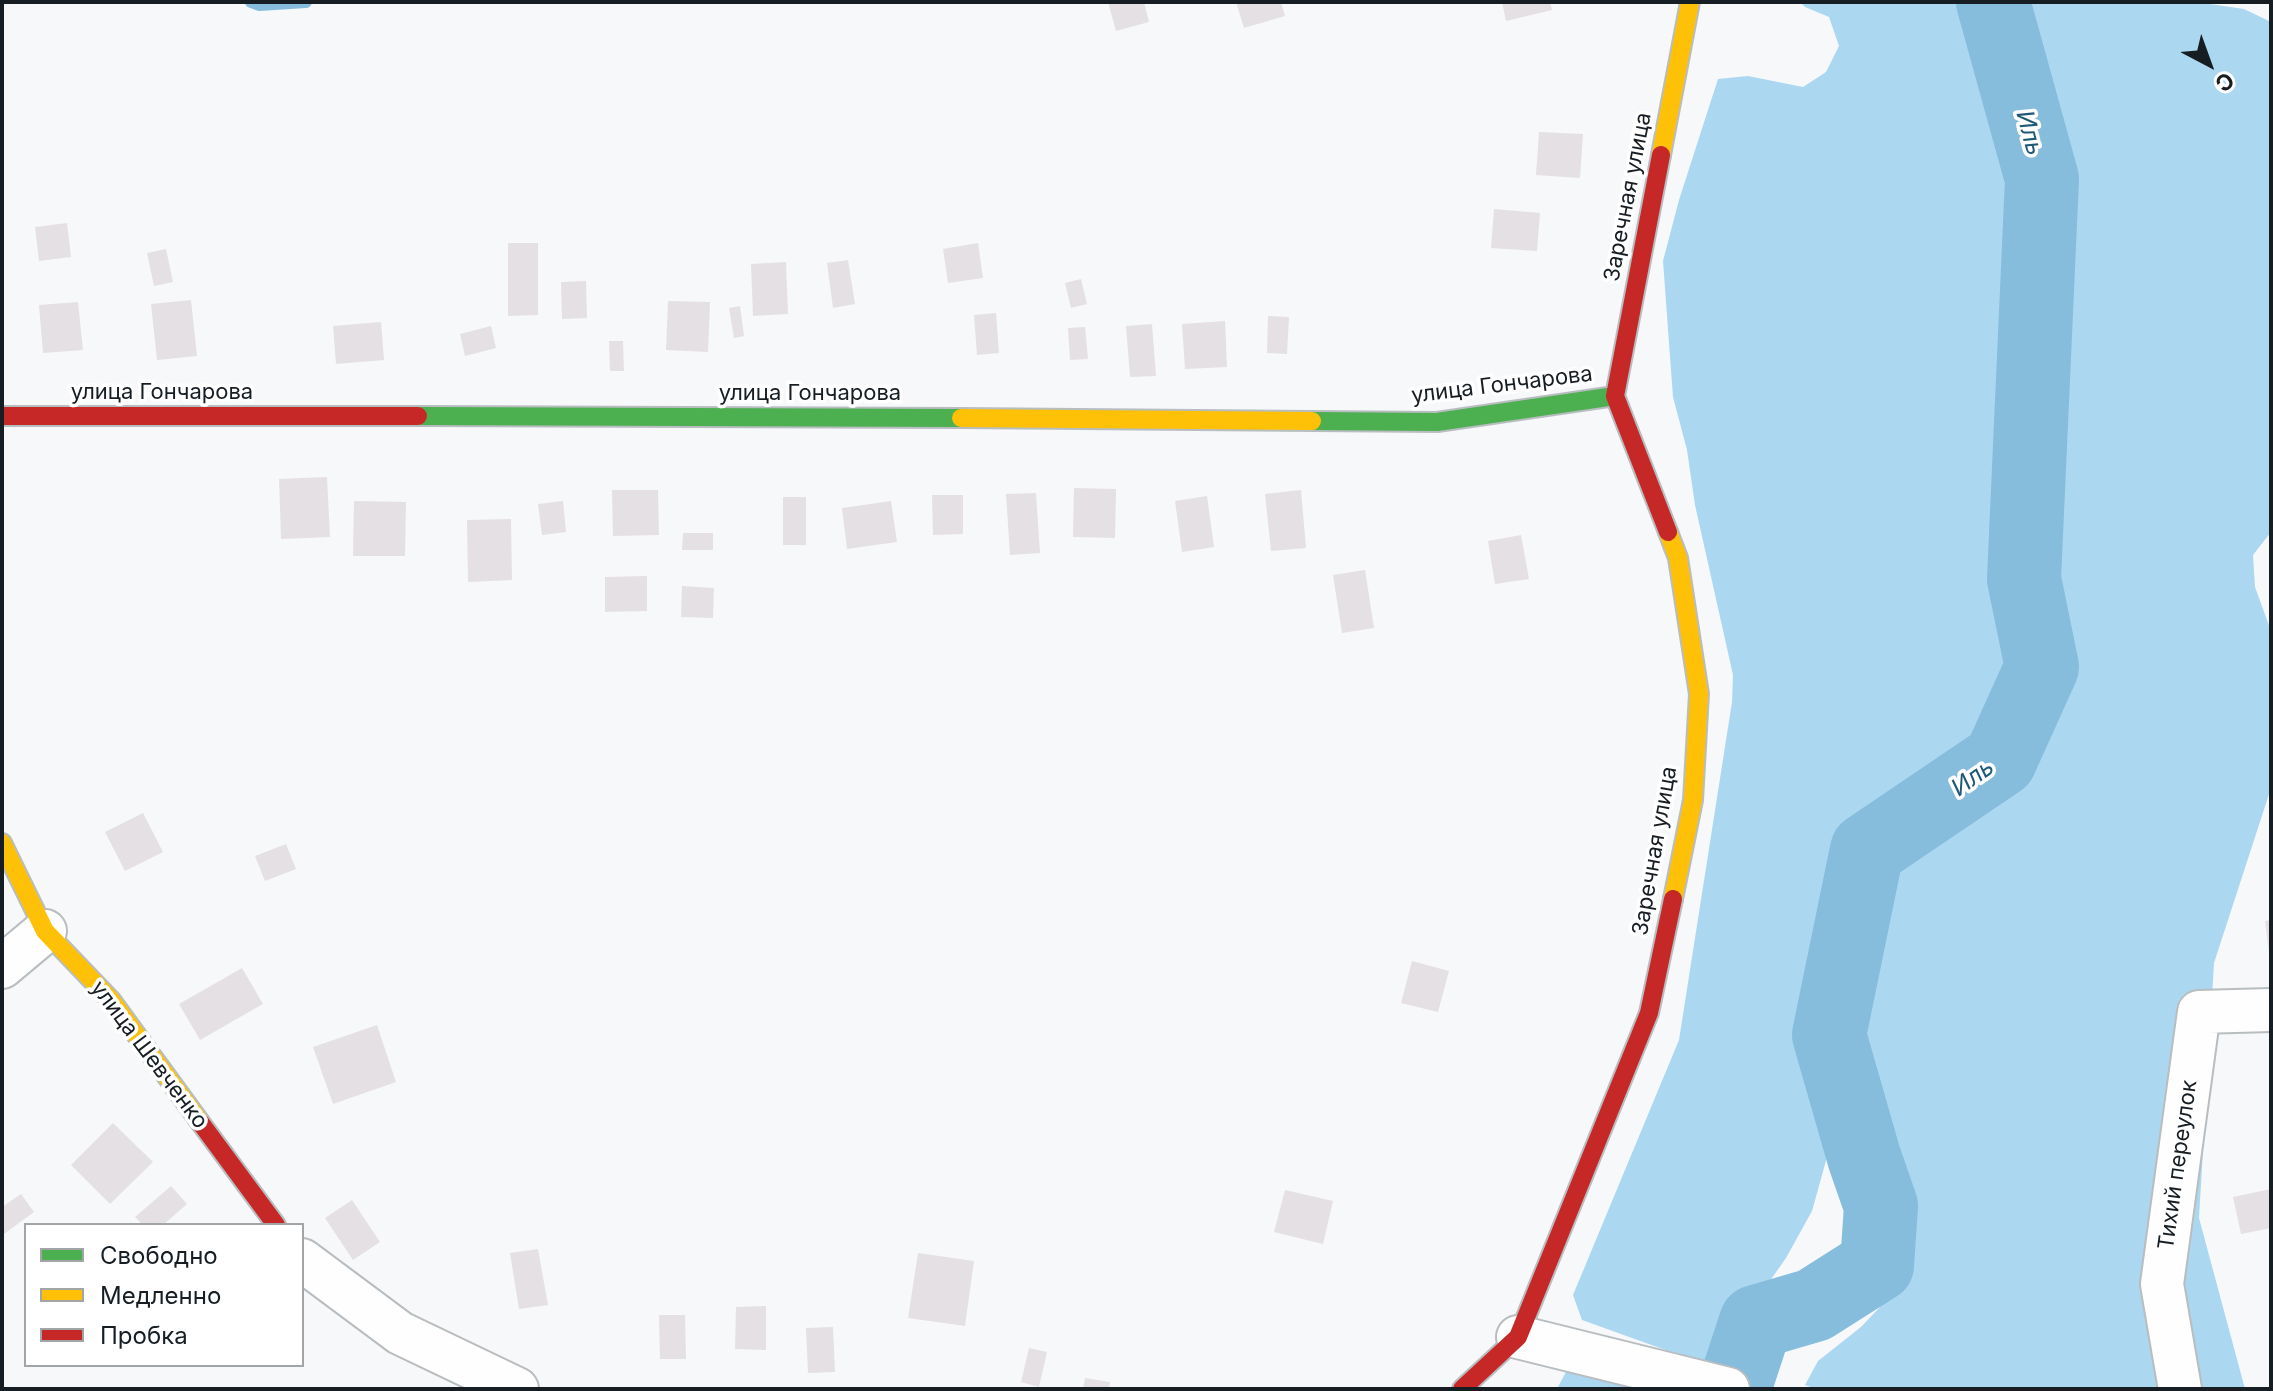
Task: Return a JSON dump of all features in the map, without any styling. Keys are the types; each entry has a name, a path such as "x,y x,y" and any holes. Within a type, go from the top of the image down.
{"street":[{"name":"Заречная улица","path":"1462,1389 1518,1337 1649,1013 1693,800 1699,694 1678,558 1615,396 1690,2"},
{"name":"улица Гончарова","path":"2,416 887,417 1437,422 1615,396"},
{"name":"улица Шевченко","path":"2,843 45,931 111,1000 275,1223"},
{"path":"2,967 45,931"},
{"name":"Тихий переулок","path":"2180,1389 2162,1284 2199,1012 2271,1010"},
{"path":"304,1261 400,1333 517,1389"},
{"path":"1518,1337 1728,1389"}],"shaded area":[{"path":"1800,2 2196,2 2244,9 2271,22 2271,532 2253,555 2255,587 2271,631 2271,788 2214,963 2199,1218 2245,1389 1816,1389 1805,1385 1818,1361 1861,1327 1880,1307 1896,1155 1834,1132 1812,1211 1786,1258 1710,1366 1582,1320 1573,1295 1679,1040 1732,702 1733,675 1695,505 1687,450 1673,397 1663,261 1718,79 1748,76 1803,87 1826,72 1839,46 1829,17"},
{"path":"1569,1366 1662,1389 1557,1389"}],"building":[{"path":"1108,2 1144,2 1149,22 1116,31"},
{"path":"1236,2 1281,2 1285,16 1244,28"},
{"path":"1502,2 1550,2 1552,10 1506,21"},
{"path":"1539,132 1583,134 1580,178 1536,175"},
{"path":"1494,209 1540,213 1537,251 1491,248"},
{"path":"67,223 71,257 39,261 35,227"},
{"path":"508,243 538,243 538,315 508,316"},
{"path":"978,243 983,278 948,283 943,249"},
{"path":"166,249 173,282 154,286 147,253"},
{"path":"848,260 855,304 833,308 827,263"},
{"path":"786,262 788,314 753,316 751,264"},
{"path":"1081,279 1087,304 1071,308 1065,283"},
{"path":"586,281 587,318 562,319 561,282"},
{"path":"191,300 197,356 157,360 151,304"},
{"path":"668,301 710,302 708,352 666,350"},
{"path":"78,302 83,350 43,353 39,305"},
{"path":"740,306 744,336 734,338 729,308"},
{"path":"996,313 999,353 977,355 974,315"},
{"path":"1268,316 1289,317 1287,354 1267,353"},
{"path":"1225,321 1227,367 1185,369 1182,324"},
{"path":"381,322 384,360 336,364 333,326"},
{"path":"1152,324 1156,376 1130,377 1126,326"},
{"path":"491,326 496,348 465,356 460,334"},
{"path":"1085,327 1088,359 1070,360 1068,328"},
{"path":"609,341 623,341 624,371 610,371"},
{"path":"327,477 330,537 281,539 279,479"},
{"path":"1074,488 1116,489 1115,538 1073,537"},
{"path":"612,490 658,490 659,535 613,536"},
{"path":"1301,490 1306,548 1271,551 1265,494"},
{"path":"1036,493 1040,553 1010,555 1006,494"},
{"path":"932,495 963,495 963,534 933,535"},
{"path":"1207,496 1214,547 1182,552 1175,501"},
{"path":"783,497 806,497 806,545 783,545"},
{"path":"354,501 406,502 405,556 353,556"},
{"path":"563,501 566,532 542,535 538,504"},
{"path":"891,501 897,542 847,549 842,508"},
{"path":"511,519 512,580 468,582 467,520"},
{"path":"683,533 713,533 713,550 682,550"},
{"path":"1521,535 1529,579 1495,584 1488,541"},
{"path":"1365,570 1374,628 1342,633 1333,575"},
{"path":"647,576 647,611 605,612 605,577"},
{"path":"682,586 714,588 713,618 681,617"},
{"path":"143,813 163,852 125,871 105,832"},
{"path":"286,844 296,869 265,881 255,856"},
{"path":"2271,920 2271,952 2269,952 2265,921"},
{"path":"1412,961 1449,971 1438,1012 1401,1003"},
{"path":"242,968 263,1004 200,1040 179,1004"},
{"path":"377,1025 396,1082 333,1104 313,1047"},
{"path":"113,1123 153,1162 110,1204 71,1165"},
{"path":"171,1186 187,1204 165,1223 141,1223 135,1217"},
{"path":"2271,1189 2271,1228 2241,1234 2233,1197"},
{"path":"1285,1190 1333,1201 1323,1244 1274,1232"},
{"path":"21,1194 34,1212 4,1234 2,1207"},
{"path":"352,1200 380,1242 353,1260 325,1218"},
{"path":"538,1249 548,1305 519,1309 510,1253"},
{"path":"918,1253 974,1261 965,1326 908,1318"},
{"path":"766,1306 766,1350 735,1349 736,1307"},
{"path":"659,1315 685,1315 686,1359 660,1359"},
{"path":"833,1327 835,1372 808,1373 806,1328"},
{"path":"1029,1348 1047,1352 1039,1387 1021,1382"},
{"path":"1085,1378 1110,1382 1109,1389 1083,1389"}],"waterway":[{"path":"251,2 259,5 306,2"},
{"name":"Иль","path":"1734,1389 1756,1322 1814,1305 1877,1265 1881,1206 1829,1035 1867,850 2000,760 2042,667 2024,579 2042,179 1993,2"}],"traffic: fast":[{"path":"1312,421 1437,422 1615,396"},
{"path":"418,416 961,418"}],"traffic: slow":[{"path":"1661,155 1690,2"},
{"path":"961,418 1312,421"},
{"path":"1668,532 1678,558 1699,694 1693,800 1673,899"},
{"path":"2,843 45,931 111,1000 200,1122"}],"traffic: jam":[{"path":"1661,155 1615,396 1668,532"},
{"path":"2,416 418,416"},
{"path":"1462,1389 1518,1337 1649,1013 1673,899"},
{"path":"200,1122 275,1223"}]}
